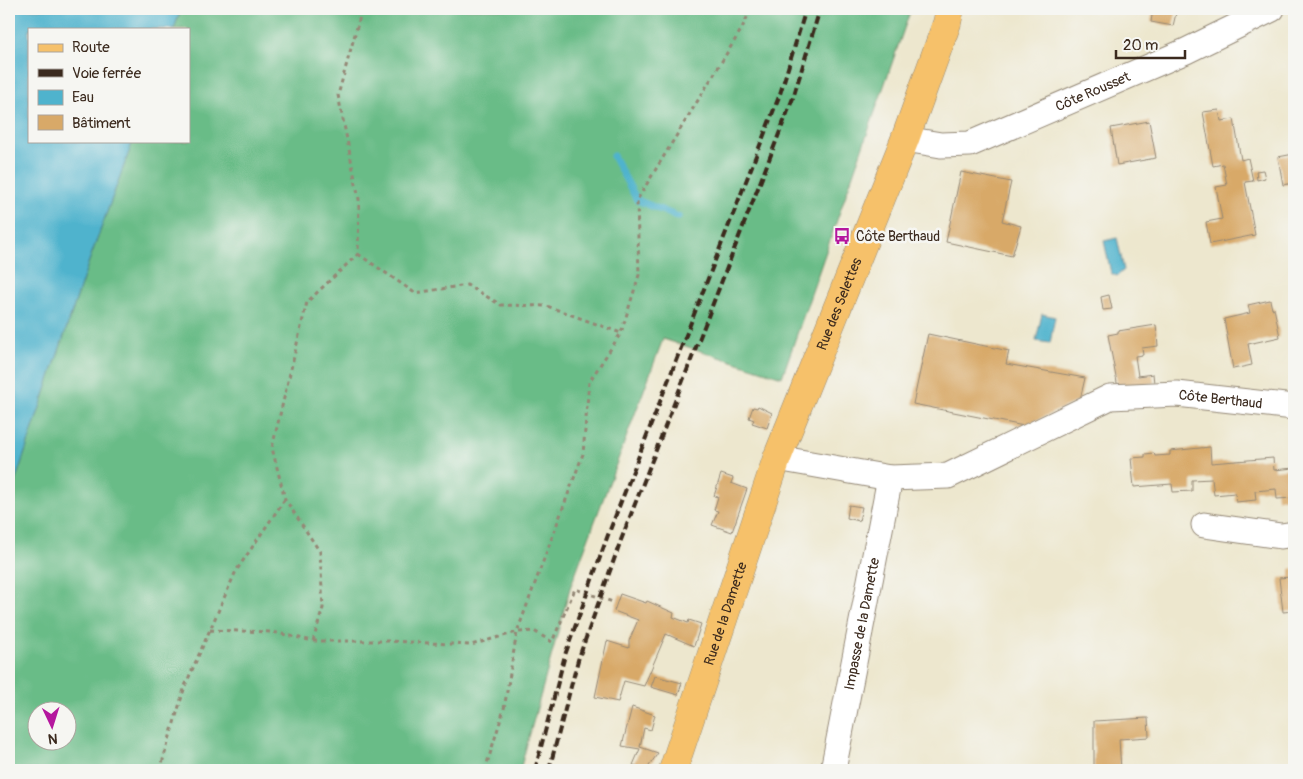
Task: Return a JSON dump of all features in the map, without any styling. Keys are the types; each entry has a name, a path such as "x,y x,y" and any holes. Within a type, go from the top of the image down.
{"main road":[{"name":"Rue des Selettes","path":"777,458 905,139 948,23 950,9"},
{"name":"Rue de la Damette","path":"673,770 777,458"}],"street":[{"name":"Côte Rousset","path":"905,139 941,145 970,144 1186,51 1272,9"},
{"name":"Côte Berthaud","path":"777,458 890,478 948,476 1110,397 1177,394 1294,407"},
{"name":"Impasse de la Damette","path":"833,770 890,478"},
{"path":"1204,525 1281,536 1294,534"}],"path":[{"path":"313,641 323,608 320,552 285,499 272,448 307,302 358,254 359,199 338,95 362,9"},
{"path":"485,770 504,709 517,632 583,454 589,382 621,333 639,275 637,200 736,38 751,9"},
{"path":"358,254 415,292 467,285 501,305 547,306 621,333"},
{"path":"160,770 185,686 236,571 285,499"},
{"path":"210,630 273,632 313,641 389,641 471,645 517,632 534,631 552,642 575,589 613,602"}],"green space":[{"path":"181,9 911,9 782,377 663,339 570,588 520,770 9,770 9,500 89,261 133,142 190,142 190,28 174,28"}],"water":[{"path":"9,9 181,9 174,28 28,28 28,142 133,142 89,261 9,500"},
{"path":"1117,238 1124,270 1117,276 1111,273 1104,241"},
{"path":"1042,314 1055,317 1050,343 1036,341"}],"building":[{"path":"1153,9 1177,9 1173,26 1151,22"},
{"path":"1219,110 1221,121 1234,119 1241,160 1248,158 1253,181 1245,182 1255,235 1210,244 1206,222 1222,219 1216,187 1227,185 1223,164 1213,166 1203,112"},
{"path":"1149,121 1156,158 1117,165 1111,128"},
{"path":"1294,154 1294,183 1283,185 1278,157"},
{"path":"1263,170 1265,178 1257,180 1256,171"},
{"path":"961,172 1011,182 1002,221 1021,226 1012,256 946,242"},
{"path":"1109,295 1112,309 1103,310 1101,297"},
{"path":"1270,300 1272,309 1274,308 1280,337 1248,344 1252,365 1233,369 1224,319 1250,313 1248,305"},
{"path":"1156,325 1158,346 1142,348 1143,355 1135,356 1138,376 1153,374 1154,383 1118,388 1108,335 1118,333 1118,331"},
{"path":"928,334 1009,351 1006,364 1085,378 1080,400 1024,426 913,404"},
{"path":"758,406 772,413 767,428 752,423 754,420 749,418 753,407 757,408"},
{"path":"1210,447 1211,463 1273,458 1274,470 1294,468 1294,498 1277,499 1276,489 1255,491 1256,500 1236,502 1235,493 1214,495 1212,479 1192,480 1192,491 1173,492 1172,484 1134,487 1131,458 1145,457 1145,454 1154,453 1155,456 1170,455 1170,451"},
{"path":"721,474 733,478 731,483 747,489 732,532 712,525 718,511 714,510 718,497 714,496"},
{"path":"849,505 862,507 859,521 847,518"},
{"path":"1294,568 1294,608 1293,611 1283,612 1279,578 1290,577 1290,569"},
{"path":"620,594 646,603 647,601 674,613 673,617 688,623 689,620 701,624 694,646 666,634 644,686 624,681 618,702 595,697 607,641 629,648 629,641 638,620 614,611"},
{"path":"655,676 682,683 678,695 651,687"},
{"path":"632,707 655,715 651,730 644,728 640,747 658,753 647,769 633,765 640,749 622,746"},
{"path":"1148,718 1149,737 1119,739 1121,770 1094,770 1094,721"}],"waterway":[{"path":"613,156 637,200 678,217"}],"railway":[{"path":"535,770 565,655 608,535 780,94 806,9"},
{"path":"549,770 578,660 621,540 793,98 820,9"}],"place":[{"name":"Côte Berthaud","path":"842,236"}]}
